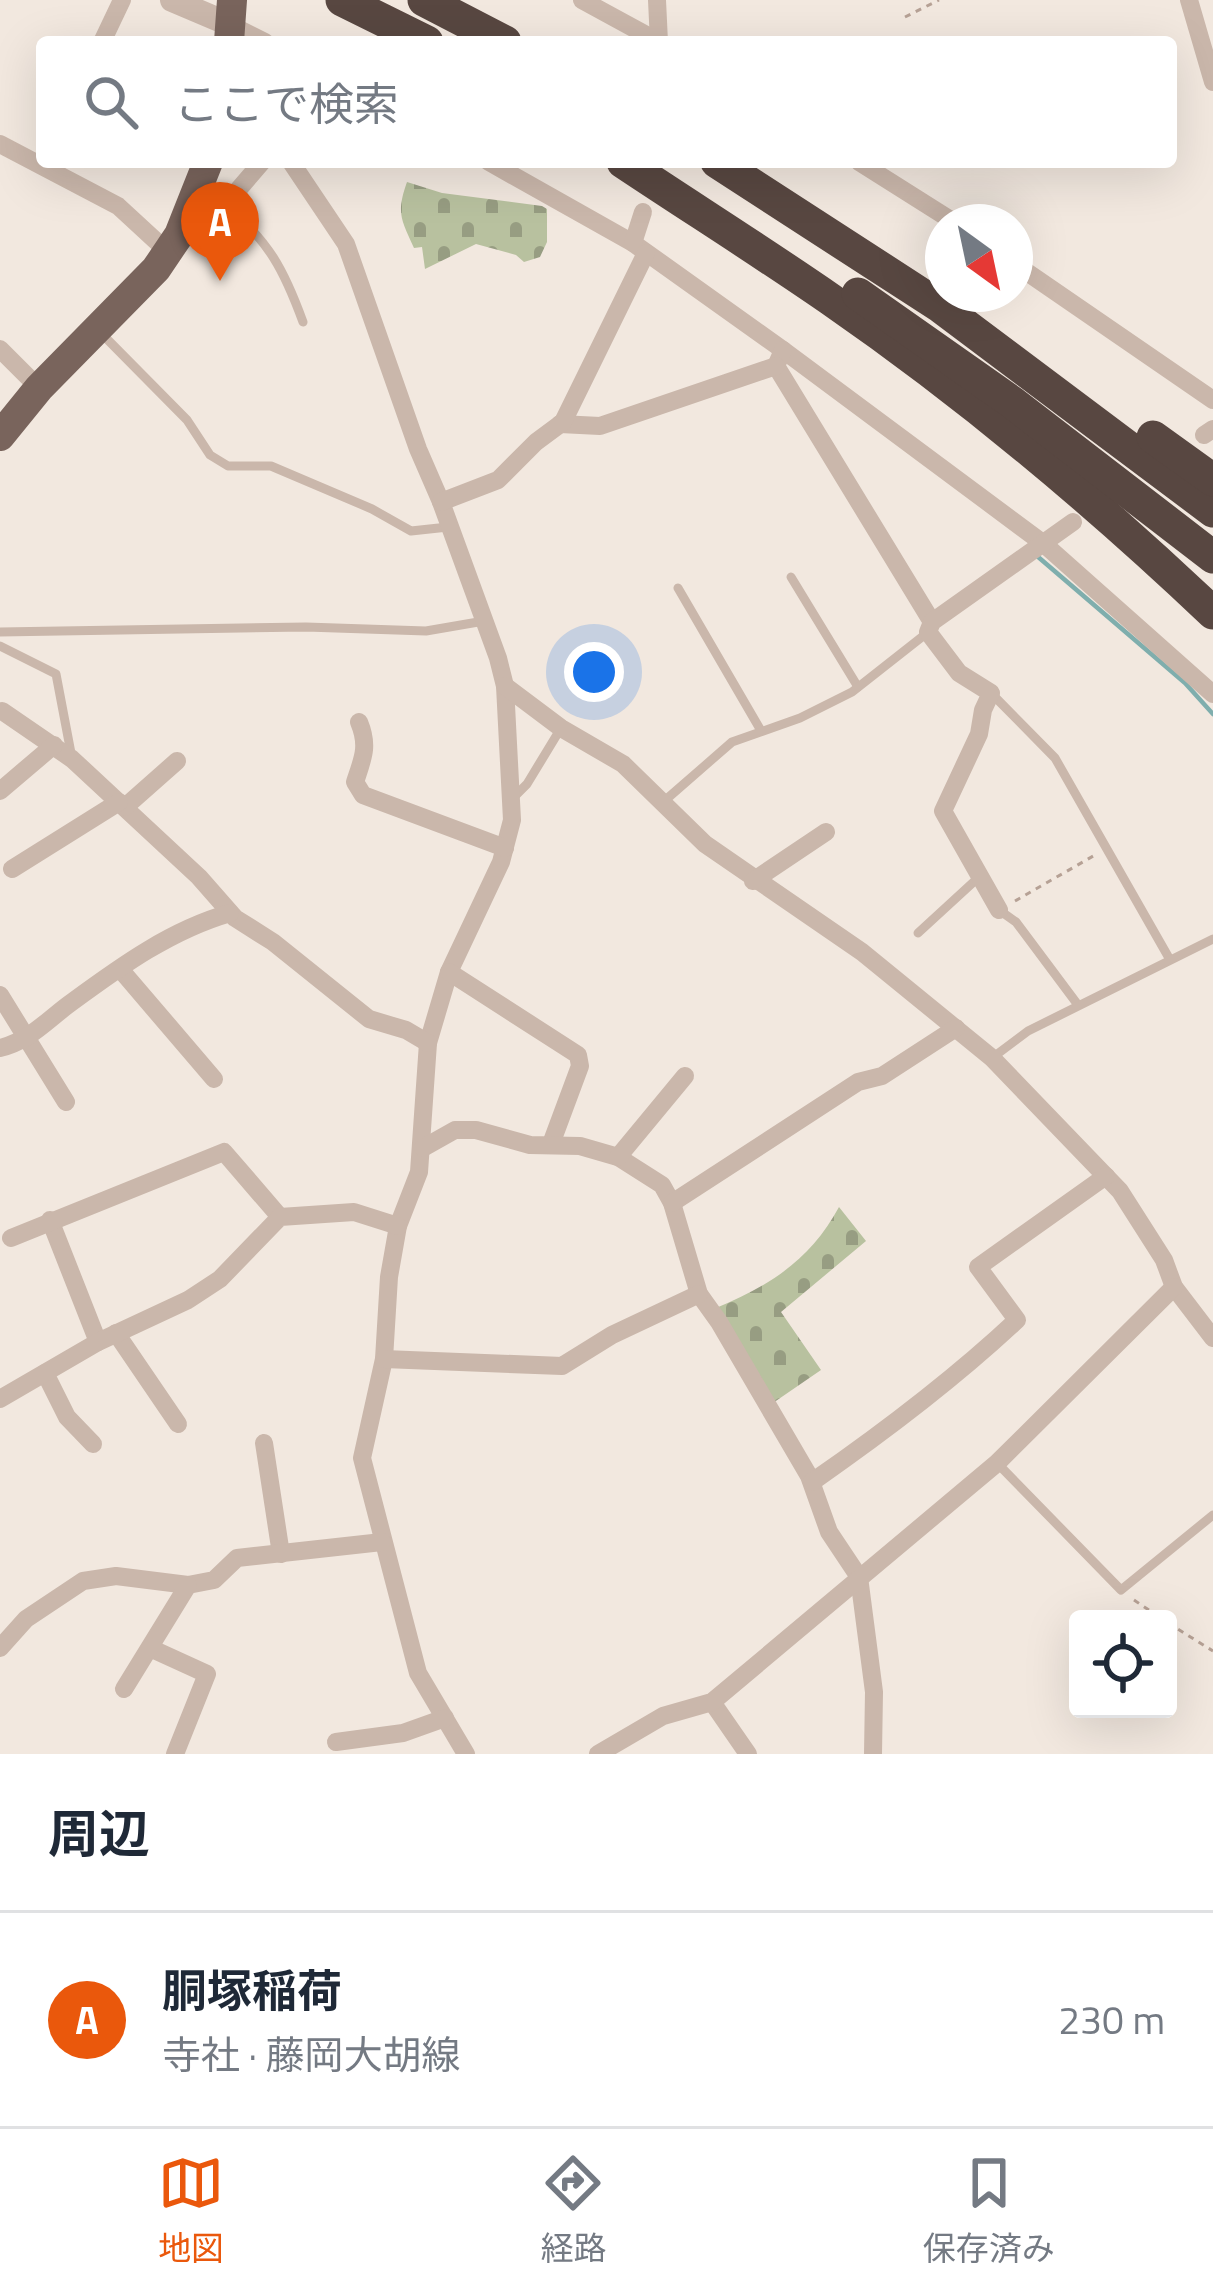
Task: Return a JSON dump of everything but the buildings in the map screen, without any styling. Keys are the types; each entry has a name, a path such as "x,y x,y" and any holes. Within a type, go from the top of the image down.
{"highway":[{"path":"342,0 415,36"},
{"path":"424,0 493,36"},
{"path":"450,0 518,36"},
{"path":"632,168 833,302 920,367 1125,532 1213,613"},
{"path":"657,168 916,333 1213,557"},
{"path":"727,168 941,307 1213,511"},
{"path":"744,168 925,283"},
{"path":"969,312 1213,480"}],"main road":[{"path":"0,436 168,252 205,168"}],"street":[{"path":"96,36 122,0"},
{"path":"172,0 231,22"},
{"path":"582,0 648,36"},
{"path":"657,0 659,36"},
{"path":"1189,0 1213,82"},
{"path":"0,144 36,158"},
{"path":"60,168 82,177 168,252 225,205 257,168"},
{"path":"295,168 346,244 505,686 513,798 505,848 449,972 428,1042 423,1148 398,1226 389,1277 384,1359 362,1458 418,1673 466,1754"},
{"path":"500,168 640,248 779,358 1044,544 1213,694"},
{"path":"868,168 926,204"},
{"path":"442,502 498,480 560,424 640,248 643,212"},
{"path":"1033,276 1213,400"},
{"path":"0,350 39,388"},
{"path":"560,424 601,426 779,358"},
{"path":"779,358 958,673 991,693 982,710 979,734 943,811 1000,910"},
{"path":"930,627 1073,522"},
{"path":"505,686 561,728 622,764 705,844 862,952 992,1058 1120,1191 1164,1260 1174,1287 1213,1338"},
{"path":"2,711 72,759 199,877 230,913 369,1019 428,1042"},
{"path":"358,722 366,738 356,782 363,795 505,848"},
{"path":"0,791 54,745"},
{"path":"12,869 122,805 177,761"},
{"path":"753,881 826,832"},
{"path":"0,1048 27,1039 187,925 230,913"},
{"path":"120,969 214,1079"},
{"path":"449,972 578,1054 580,1066 551,1144"},
{"path":"0,995 66,1102"},
{"path":"672,1203 858,1082 882,1076 956,1028"},
{"path":"618,1157 685,1076"},
{"path":"423,1148 455,1130 476,1130 530,1145 580,1146 618,1157 662,1185 672,1203 699,1294 812,1481 829,1532 859,1576 874,1692 873,1754"},
{"path":"11,1238 224,1152 280,1217"},
{"path":"812,1481 898,1422 1017,1320 978,1267 1106,1176"},
{"path":"0,1399 107,1338 188,1300 220,1279 280,1217 355,1212 398,1226"},
{"path":"50,1220 107,1338 178,1424"},
{"path":"598,1754 663,1716 712,1702 997,1463 1174,1287"},
{"path":"384,1359 562,1366 612,1335 699,1294"},
{"path":"45,1373 67,1417 93,1444"},
{"path":"264,1443 281,1554"},
{"path":"0,1648 26,1619 82,1581 116,1576 188,1585 214,1580 237,1558 382,1542"},
{"path":"124,1690 188,1585"},
{"path":"150,1648 208,1674 175,1754"},
{"path":"712,1702 748,1754"},
{"path":"336,1742 403,1733 445,1718"}],"lane":[{"path":"225,205 276,257 303,322"},
{"path":"97,329 187,420 210,455 228,466 272,466 411,531 448,527"},
{"path":"791,577 858,687"},
{"path":"678,588 760,729"},
{"path":"0,632 306,627 426,631 484,621"},
{"path":"662,803 711,758 760,729 800,718 858,687 930,627"},
{"path":"0,646 56,674 72,759"},
{"path":"991,693 1055,758 1169,958"},
{"path":"513,798 527,784 561,728"},
{"path":"918,933 979,877"},
{"path":"1000,910 1016,922 1078,1005"},
{"path":"992,1058 1028,1031 1213,939"},
{"path":"997,1463 1121,1590 1213,1516"}],"path":[{"path":"904,17 939,0"},
{"path":"1000,910 1107,848"},
{"path":"1121,1590 1149,1610"},
{"path":"1177,1628 1213,1651"}],"green space":[{"path":"407,182 442,193 542,206 547,209 547,242 540,257 524,262 516,255 476,244 425,269 422,247 414,248 402,216"},
{"path":"839,1207 866,1241 781,1312 821,1370 770,1405 716,1308 787,1269 816,1242"}],"waterway":[{"path":"1037,556 1185,683 1213,714"}],"place":[{"name":"胴塚稲荷","path":"220,281"}]}
